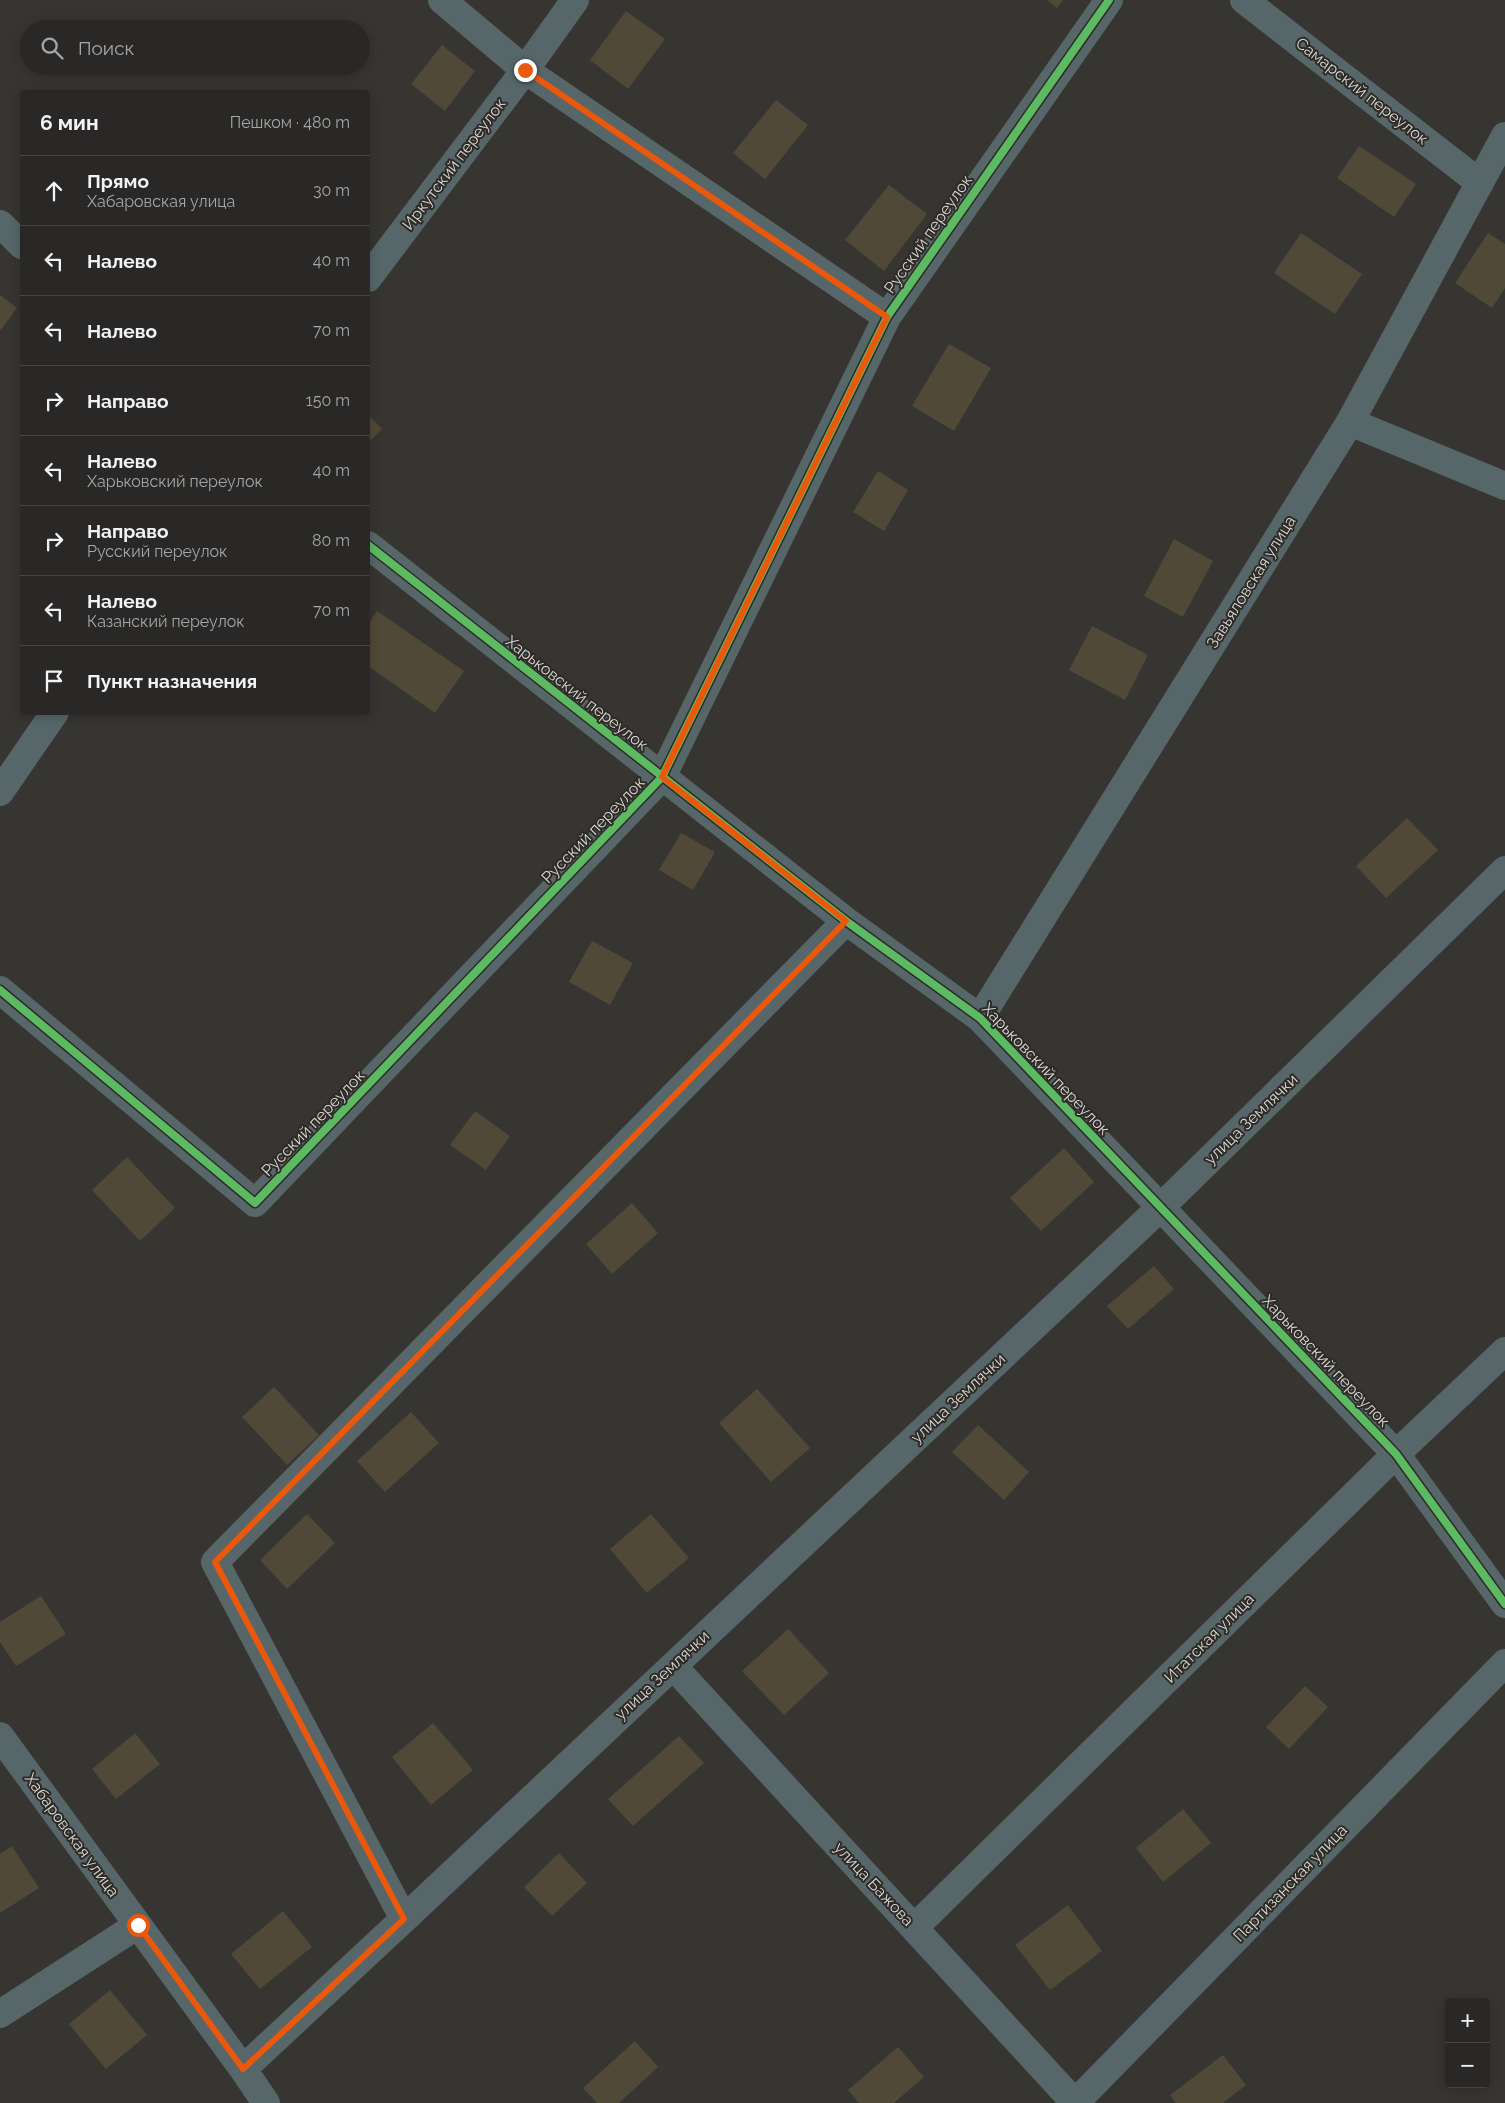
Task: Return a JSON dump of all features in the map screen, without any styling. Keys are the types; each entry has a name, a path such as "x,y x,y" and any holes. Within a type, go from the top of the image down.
{"street":[{"path":"442,0 525,70 887,317"},
{"name":"Иркутский переулок","path":"370,275 525,70 574,0"},
{"name":"Русский переулок","path":"0,990 255,1203 662,777 887,317 1109,0"},
{"name":"Самарский переулок","path":"1244,0 1480,183"},
{"name":"Завьяловская улица","path":"980,1018 1350,422 1505,136"},
{"path":"0,224 20,243"},
{"path":"1350,422 1505,486"},
{"name":"Харьковский переулок","path":"370,547 846,921 980,1018 1396,1454 1505,1604"},
{"path":"0,792 53,715"},
{"name":"улица Землячки","path":"243,2069 1160,1207 1505,870"},
{"path":"404,1919 215,1562 846,921"},
{"name":"Итатская улица","path":"914,1928 1396,1454 1505,1351"},
{"name":"Партизанская улица","path":"1075,2103 1505,1663"},
{"name":"улица Бажова","path":"673,1666 1075,2103"},
{"name":"Хабаровская улица","path":"0,1736 266,2103"},
{"path":"0,2014 138,1925"}],"building":[{"path":"1047,0 1063,0 1057,8"},
{"path":"626,11 665,39 628,89 590,60"},
{"path":"442,45 475,71 445,111 411,84"},
{"path":"776,100 808,125 765,179 733,153"},
{"path":"1359,146 1416,184 1394,217 1337,178"},
{"path":"889,185 927,214 884,271 845,240"},
{"path":"1301,233 1362,274 1335,314 1274,273"},
{"path":"1488,233 1505,244 1505,288 1492,308 1455,283"},
{"path":"0,295 17,308 0,331"},
{"path":"949,344 991,368 954,431 912,406"},
{"path":"370,416 382,429 370,441"},
{"path":"878,471 908,490 884,531 853,512"},
{"path":"1174,539 1213,561 1183,617 1144,596"},
{"path":"377,611 464,671 435,713 370,667 370,622"},
{"path":"1092,626 1148,655 1125,700 1069,670"},
{"path":"1407,818 1438,850 1386,898 1356,866"},
{"path":"681,833 715,852 693,890 659,870"},
{"path":"592,941 633,963 610,1005 569,982"},
{"path":"475,1111 510,1136 486,1170 450,1145"},
{"path":"1064,1148 1094,1182 1041,1231 1010,1198"},
{"path":"127,1157 175,1208 140,1241 92,1190"},
{"path":"632,1203 658,1233 612,1274 586,1244"},
{"path":"1154,1266 1174,1289 1128,1329 1107,1306"},
{"path":"274,1387 319,1435 287,1465 242,1417"},
{"path":"757,1389 810,1448 771,1482 719,1423"},
{"path":"411,1412 439,1443 385,1492 357,1461"},
{"path":"978,1425 1029,1472 1004,1500 952,1452"},
{"path":"307,1514 335,1543 287,1589 260,1560"},
{"path":"651,1514 689,1558 647,1593 610,1549"},
{"path":"41,1596 66,1634 16,1666 0,1642 0,1622"},
{"path":"788,1629 829,1673 784,1715 742,1671"},
{"path":"1305,1686 1328,1707 1289,1749 1266,1727"},
{"path":"433,1723 473,1770 431,1805 392,1757"},
{"path":"135,1733 160,1764 116,1799 92,1769"},
{"path":"679,1736 704,1763 633,1826 608,1799"},
{"path":"1183,1809 1211,1843 1163,1882 1136,1848"},
{"path":"12,1846 39,1888 0,1913 0,1854"},
{"path":"559,1853 587,1883 552,1916 524,1887"},
{"path":"1068,1905 1102,1951 1050,1990 1015,1945"},
{"path":"283,1911 312,1947 260,1989 231,1954"},
{"path":"110,1990 147,2035 106,2069 69,2024"},
{"path":"635,2041 658,2067 619,2103 597,2103 583,2088"},
{"path":"898,2047 924,2077 894,2103 859,2103 848,2090"},
{"path":"1223,2055 1246,2085 1223,2103 1176,2103 1170,2095"}],"cycle path":[{"path":"0,990 255,1203 662,777 887,317 1109,0"},
{"path":"370,547 846,921 980,1018 1396,1454 1505,1604"}],"route":[{"path":"138,1925 243,2069 404,1919 215,1562 846,921 662,777 887,317 525,70"}]}
